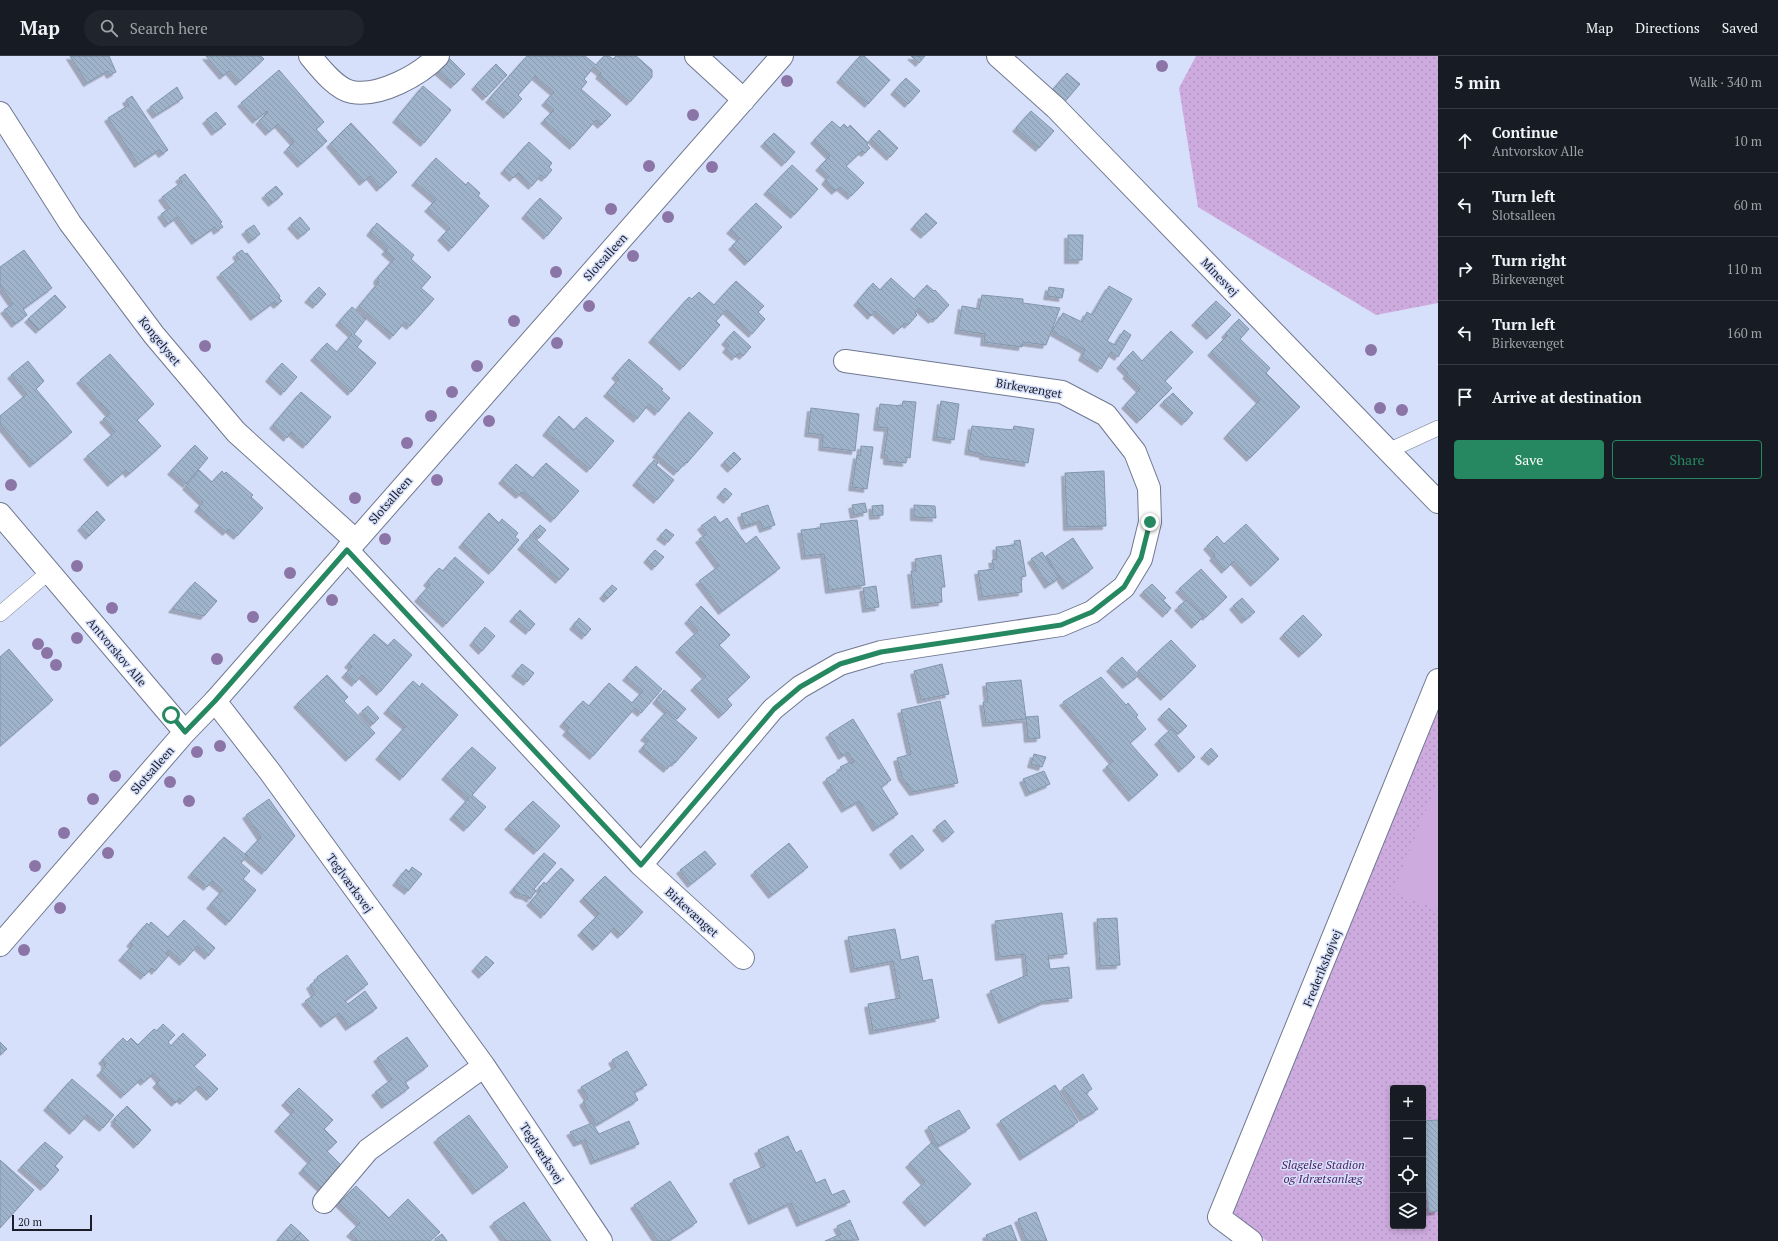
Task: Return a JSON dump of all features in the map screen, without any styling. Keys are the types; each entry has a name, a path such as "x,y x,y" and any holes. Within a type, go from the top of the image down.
{"street":[{"path":"310,56 329,79 351,92 373,91 397,84 430,64 438,56"},
{"path":"696,56 744,100"},
{"name":"Slotsalleen","path":"0,946 185,732 215,701 782,56"},
{"name":"Minesvej","path":"998,56 1056,108 1388,451 1437,499"},
{"name":"Kongelyset","path":"0,114 70,223 154,335 236,432 351,545"},
{"name":"Birkevænget","path":"641,865 774,709 800,687 840,664 881,652 1061,625 1092,612 1124,587 1141,558 1150,522 1149,488 1135,452 1106,415 1062,392 845,361"},
{"name":"Antvorskov Alle","path":"0,514 185,732"},
{"name":"Birkevænget","path":"351,545 641,865 743,958"},
{"name":"Frederikshøjvej","path":"1251,1241 1219,1217 1438,680"},
{"name":"Teglværksvej","path":"215,701 270,772 484,1066 601,1241"},
{"path":"324,1202 368,1150 484,1066"}],"lane":[{"path":"1388,451 1438,428"},
{"path":"0,614 49,572"}],"green space":[{"path":"1196,56 1438,56 1438,303 1376,315 1198,207 1179,88"},
{"name":"Slagelse Stadion og Idrætsanlæg","path":"1438,711 1438,1241 1267,1241 1229,1215"},
{"path":"1438,781 1438,910 1393,892"}],"building":[{"path":"70,56 109,56 116,72 110,75 108,71 87,83"},
{"path":"206,56 261,56 264,59 239,82 229,71 223,76"},
{"path":"527,56 585,56 596,65 604,56 609,56 613,59 616,56 636,56 652,70 652,77 630,102 599,75 601,73 594,67 584,79 587,82 581,89 611,115 601,125 596,120 573,146 544,120 554,110 545,102 554,92 535,76 518,95 522,99 507,115 489,99"},
{"path":"860,56 864,56 890,80 868,104 840,79"},
{"path":"911,56 925,56 919,63"},
{"path":"450,59 465,74 454,85 438,71"},
{"path":"496,64 507,75 486,97 475,86"},
{"path":"279,70 324,122 316,129 327,141 301,164 287,149 294,142 278,124 269,132 259,121 268,112 267,111 256,120 241,103"},
{"path":"1067,73 1080,84 1062,105 1049,94"},
{"path":"906,78 920,91 908,104 894,91"},
{"path":"423,86 451,110 424,143 396,119"},
{"path":"177,87 183,98 156,115 150,107"},
{"path":"132,96 168,150 162,154 159,150 138,164 108,118 129,105 126,100"},
{"path":"1031,111 1054,131 1039,148 1016,128"},
{"path":"216,112 226,124 215,132 206,120"},
{"path":"832,121 840,128 844,124 848,128 850,125 868,143 867,145 870,148 865,153 862,151 846,166 864,183 851,196 840,187 835,191 825,181 829,176 819,167 830,156 814,140"},
{"path":"351,123 397,172 380,188 370,176 363,182 330,144"},
{"path":"879,130 898,148 890,157 871,139"},
{"path":"774,133 795,152 785,163 764,143"},
{"path":"529,142 552,163 549,167 552,170 545,178 541,175 532,186 518,173 513,178 504,170"},
{"path":"436,158 466,185 468,182 480,193 478,196 489,206 452,248 441,237 450,228 428,208 436,200 415,182"},
{"path":"792,165 818,189 794,215 767,191"},
{"path":"185,174 222,222 220,223 223,227 217,231 215,227 195,241 177,217 168,224 161,214 170,208 162,197 182,182 179,178"},
{"path":"276,186 283,194 272,203 265,195"},
{"path":"540,198 562,218 547,236 525,215"},
{"path":"756,203 782,227 748,262 732,246 740,238 730,230"},
{"path":"926,213 937,223 924,235 914,226"},
{"path":"300,217 310,229 301,236 291,225"},
{"path":"377,223 414,255 411,259 431,277 421,288 434,299 410,326 405,322 393,336 359,306 379,282 377,281 378,277 394,259 385,251 388,248 370,232"},
{"path":"254,225 260,234 252,240 245,231"},
{"path":"1068,235 1083,235 1082,260 1068,260"},
{"path":"24,250 52,288 23,309 27,315 15,324 4,310 13,304 0,285 0,267"},
{"path":"242,250 245,254 247,253 280,296 279,298 282,301 277,305 274,302 254,317 220,274 239,259 236,254"},
{"path":"891,278 914,299 927,285 934,291 935,290 949,305 936,319 934,318 932,320 919,308 915,313 917,315 908,325 905,323 897,331 875,311 871,316 857,302 873,283 880,290"},
{"path":"736,281 764,306 758,312 765,319 752,334 726,310 716,321 720,325 683,367 652,339 689,297 692,299 699,292 714,305"},
{"path":"1109,286 1132,299 1107,341 1115,345 1124,330 1131,335 1118,357 1111,352 1101,369 1082,357 1085,350 1052,331 1063,313 1082,322 1087,312 1092,315"},
{"path":"319,287 326,294 316,305 308,299"},
{"path":"1049,287 1064,289 1062,298 1047,296"},
{"path":"55,295 66,307 39,330 28,319"},
{"path":"982,295 1023,299 1023,303 1060,308 1046,345 1023,342 1022,347 984,342 985,334 958,330 962,306 979,309"},
{"path":"1216,301 1231,315 1210,336 1195,322"},
{"path":"352,307 366,319 354,334 362,341 357,347 376,363 351,392 314,357 327,343 337,352 352,334 339,322"},
{"path":"1239,319 1249,329 1240,339 1270,368 1266,373 1300,407 1250,458 1227,435 1260,400 1211,352 1227,336 1225,334"},
{"path":"734,331 751,347 743,356 739,353 735,357 726,349 729,345 725,341"},
{"path":"1171,331 1193,352 1165,381 1172,388 1140,420 1125,405 1140,389 1126,375 1128,373 1120,365 1133,351 1142,361"},
{"path":"110,354 154,404 137,420 161,446 129,474 126,470 111,483 87,456 115,432 103,419 110,414 80,380"},
{"path":"629,359 663,389 661,390 670,398 658,412 649,404 637,419 607,393 619,379 615,375"},
{"path":"28,361 44,381 36,389 72,432 33,464 0,424 0,416 27,394 11,375"},
{"path":"282,363 297,377 284,392 269,378"},
{"path":"301,392 331,417 306,445 291,432 287,438 273,425"},
{"path":"1173,393 1193,413 1185,422 1163,402"},
{"path":"903,401 916,402 910,458 906,457 906,463 887,461 887,455 884,455 888,428 877,427 880,404 902,406"},
{"path":"941,401 959,404 954,440 936,437"},
{"path":"811,408 859,414 855,451 822,447 823,435 808,433"},
{"path":"689,412 713,433 687,463 686,462 677,472 656,454"},
{"path":"559,416 574,430 586,417 614,441 590,469 546,432"},
{"path":"972,426 1013,430 1014,426 1034,429 1028,463 983,456 983,454 968,451"},
{"path":"195,445 208,458 186,484 171,471"},
{"path":"861,446 873,447 867,489 852,487 857,455 860,456"},
{"path":"734,452 741,459 731,469 724,462"},
{"path":"654,460 658,463 656,465 674,480 657,500 636,482"},
{"path":"546,463 579,491 554,519 523,492 519,495 502,480 516,464 533,478"},
{"path":"199,470 212,482 222,471 224,474 226,472 253,495 251,497 263,508 237,536 229,529 226,532 198,508 203,502 186,486"},
{"path":"1104,471 1106,526 1067,527 1065,473"},
{"path":"725,488 732,494 727,500 720,494"},
{"path":"865,503 867,512 854,515 852,505"},
{"path":"768,505 775,525 763,529 760,521 745,526 741,514"},
{"path":"883,505 883,515 873,516 872,506"},
{"path":"914,505 935,506 936,518 914,517"},
{"path":"97,511 105,520 89,536 81,527"},
{"path":"489,513 499,523 502,519 518,533 515,537 519,540 492,571 462,544"},
{"path":"715,516 720,523 727,518 746,544 756,536 780,568 722,611 699,581 719,566 699,539 707,534 701,526"},
{"path":"857,520 865,585 829,590 824,554 805,556 801,530 821,528 820,524"},
{"path":"1246,524 1279,559 1254,583 1234,561 1225,570 1213,557 1215,555 1207,546 1217,536 1224,544"},
{"path":"540,525 546,530 539,538 533,532"},
{"path":"666,529 674,535 668,542 660,536"},
{"path":"531,535 569,569 559,580 521,546"},
{"path":"1073,538 1093,568 1066,586 1046,556"},
{"path":"1020,540 1026,576 1021,577 1022,592 982,597 978,571 994,569 992,560 997,559 996,547 1015,545 1014,541"},
{"path":"655,550 664,557 655,567 647,559"},
{"path":"1042,552 1059,578 1048,585 1031,559"},
{"path":"941,555 945,587 941,587 942,602 915,605 911,571 916,571 915,559"},
{"path":"455,557 484,582 446,624 418,598 430,585 427,582 439,568 443,571"},
{"path":"1201,569 1227,597 1206,617 1179,589"},
{"path":"195,582 217,601 204,616 172,609"},
{"path":"1152,584 1166,598 1163,600 1171,608 1166,614 1143,592"},
{"path":"612,585 617,589 607,599 603,595"},
{"path":"876,586 879,607 866,609 863,588"},
{"path":"1242,598 1255,612 1245,620 1233,606"},
{"path":"1186,600 1203,617 1195,625 1178,607"},
{"path":"701,606 730,635 719,645 750,677 727,699 732,705 722,715 694,687 706,676 679,649 698,631 688,620"},
{"path":"520,610 535,624 529,631 513,618"},
{"path":"1303,615 1322,635 1302,654 1283,635"},
{"path":"579,618 591,629 585,636 573,626"},
{"path":"485,627 495,636 482,651 473,642"},
{"path":"374,634 388,646 394,639 412,655 380,692 362,675 355,683 345,674 352,667 348,664"},
{"path":"1171,640 1196,666 1164,697 1138,671"},
{"path":"9,649 53,700 0,746 0,657"},
{"path":"1122,657 1139,675 1126,685 1110,668"},
{"path":"522,664 534,673 527,682 515,673"},
{"path":"942,664 949,694 921,700 914,671"},
{"path":"636,666 662,689 641,713 635,708 593,756 566,732 569,728 563,723 583,701 589,706 609,683 632,703 643,691 626,677"},
{"path":"327,675 348,697 344,701 375,733 349,758 297,704"},
{"path":"1101,677 1126,705 1128,703 1138,715 1136,717 1146,729 1130,743 1158,775 1132,798 1106,767 1113,761 1063,702"},
{"path":"1021,680 1026,719 986,723 983,702 988,702 986,683"},
{"path":"413,681 420,687 422,683 458,715 403,777 379,756 406,726 387,710"},
{"path":"664,690 686,709 677,719 656,700"},
{"path":"940,701 958,783 913,792 902,777 897,758 911,754 901,710"},
{"path":"368,706 379,718 373,724 362,711"},
{"path":"1169,708 1187,726 1178,734 1161,716"},
{"path":"666,712 697,738 675,763 673,762 667,769 642,748 649,740 644,737"},
{"path":"1038,716 1040,738 1028,739 1026,717"},
{"path":"853,719 891,780 881,787 898,814 876,828 859,801 845,809 826,779 842,769 840,767 850,762 851,764 854,762 848,752 842,756 829,734"},
{"path":"1171,729 1195,757 1182,769 1158,741"},
{"path":"472,747 496,768 472,795 486,807 467,828 453,816 469,798 445,776"},
{"path":"1211,748 1218,756 1212,762 1204,755"},
{"path":"1034,754 1046,757 1042,767 1031,764"},
{"path":"1044,771 1050,784 1029,793 1023,779"},
{"path":"269,799 295,836 265,871 245,854 261,837 246,815"},
{"path":"533,801 560,826 537,851 508,826"},
{"path":"945,820 954,832 946,839 936,827"},
{"path":"912,835 924,850 904,866 893,851"},
{"path":"224,837 247,856 241,863 250,871 243,879 256,890 229,922 210,905 223,890 212,881 207,887 191,874"},
{"path":"789,843 808,867 772,895 754,872"},
{"path":"705,851 716,864 691,884 680,870"},
{"path":"544,853 556,863 534,889 536,891 530,899 526,896 518,894 513,889"},
{"path":"412,867 422,874 408,891 396,882 406,869 409,872"},
{"path":"561,868 574,880 544,915 530,902 541,890 539,888 544,882 546,884"},
{"path":"605,876 643,912 621,935 614,928 596,947 581,932 599,914 583,898"},
{"path":"1062,913 1067,954 1048,956 1050,969 1069,967 1072,998 1045,1001 1002,1020 990,991 1027,975 1025,954 999,957 995,921"},
{"path":"1117,918 1120,965 1100,966 1097,919"},
{"path":"184,920 215,948 208,956 197,946 183,962 169,950 166,953 169,955 155,971 152,968 144,976 122,957 133,945 130,943 147,923 149,925 151,922 168,937"},
{"path":"895,929 901,960 918,956 923,981 932,979 939,1018 873,1031 868,1004 900,998 893,961 854,969 848,937"},
{"path":"347,955 368,984 345,1001 348,1004 365,991 377,1008 349,1027 339,1013 324,1024 305,1001 315,994 310,985 318,979 317,977"},
{"path":"486,956 494,963 482,975 475,968"},
{"path":"163,1024 175,1035 168,1042 171,1046 183,1033 206,1055 194,1066 218,1089 210,1097 199,1086 183,1101 180,1098 175,1103 156,1084 160,1080 154,1073 144,1082 141,1079 124,1095 100,1072 106,1067 104,1065 106,1064 102,1060 123,1038 127,1042 131,1038 138,1045 154,1029 157,1031"},
{"path":"407,1037 428,1066 405,1082 409,1088 385,1105 375,1092 392,1079 377,1058"},
{"path":"0,1042 7,1049 0,1055"},
{"path":"627,1051 647,1085 634,1092 638,1100 596,1125 583,1102 588,1098 581,1087 616,1067 612,1060"},
{"path":"1083,1074 1092,1089 1086,1093 1098,1109 1083,1118 1063,1088"},
{"path":"72,1079 114,1115 103,1128 87,1115 73,1131 47,1107"},
{"path":"1055,1085 1078,1122 1023,1157 1000,1121"},
{"path":"299,1088 333,1120 324,1129 337,1142 327,1151 343,1167 322,1189 302,1170 311,1160 278,1128 294,1111 285,1102"},
{"path":"127,1106 151,1130 137,1145 114,1122 116,1120 114,1119"},
{"path":"959,1110 970,1128 938,1146 928,1127"},
{"path":"469,1115 508,1167 476,1191 437,1139"},
{"path":"1438,1120 1438,1211 1429,1212 1426,1188 1426,1121"},
{"path":"629,1121 639,1144 594,1161 585,1140 577,1143 570,1132 592,1123 599,1134"},
{"path":"788,1136 796,1153 801,1150 816,1183 825,1179 832,1195 844,1190 850,1202 800,1223 791,1203 752,1221 733,1180 765,1166 758,1150"},
{"path":"45,1142 63,1157 55,1166 59,1170 44,1187 21,1167"},
{"path":"932,1142 971,1184 928,1223 906,1199 925,1182 909,1164"},
{"path":"0,1160 34,1190 0,1228"},
{"path":"670,1181 697,1222 668,1241 658,1241 634,1205"},
{"path":"356,1186 389,1218 408,1199 440,1232 430,1241 355,1241 357,1239 350,1233 360,1223 339,1203"},
{"path":"524,1202 551,1241 506,1241 493,1223"},
{"path":"1036,1212 1047,1241 1025,1241 1026,1240 1018,1219"},
{"path":"850,1220 859,1240 825,1241 841,1234 837,1226"},
{"path":"291,1224 301,1233 292,1241 277,1241"},
{"path":"1011,1225 1017,1241 988,1241 986,1235"},
{"path":"301,1233 309,1241 292,1241"},
{"path":"442,1234 447,1241 436,1241 435,1239"}],"route":[{"path":"171,715 185,732 215,701 347,550 641,865 774,709 800,687 840,664 881,652 1061,625 1092,612 1124,587 1141,558 1150,522"}]}
